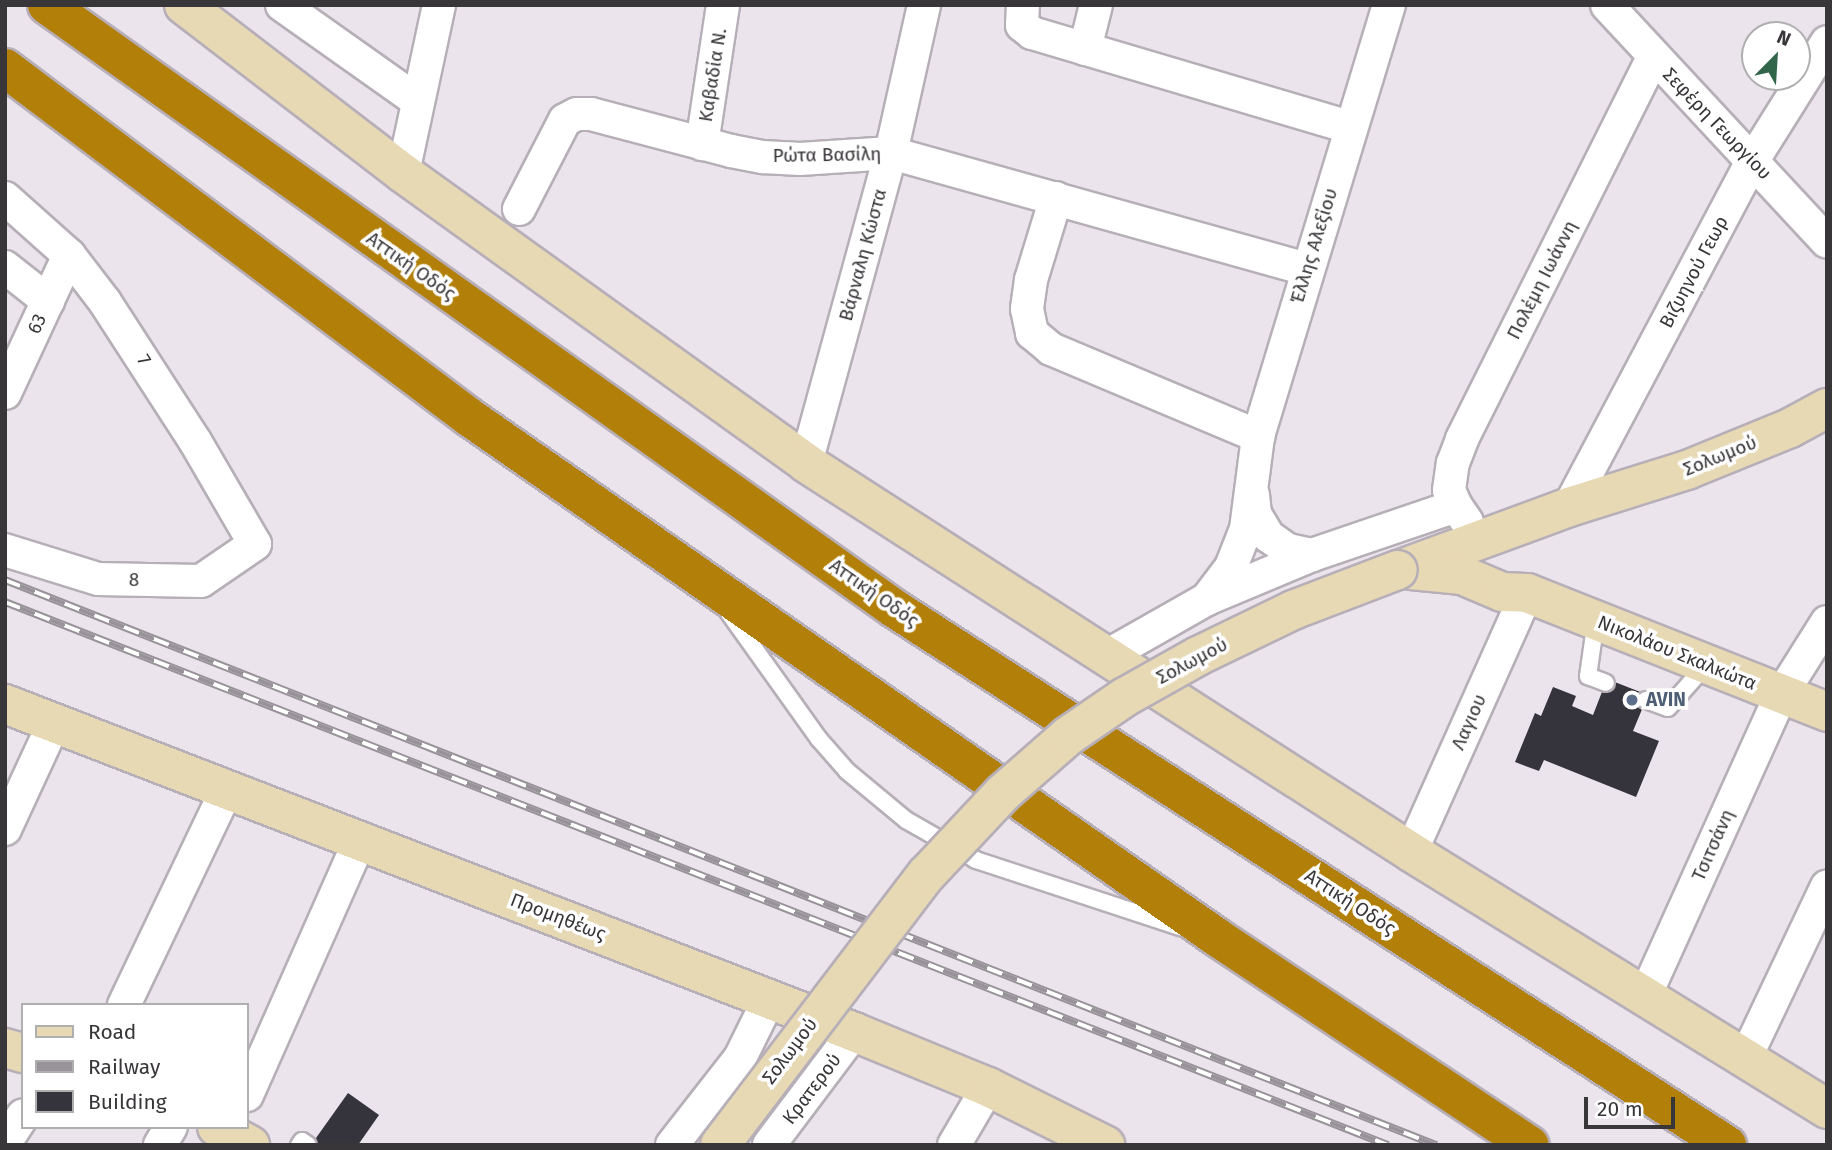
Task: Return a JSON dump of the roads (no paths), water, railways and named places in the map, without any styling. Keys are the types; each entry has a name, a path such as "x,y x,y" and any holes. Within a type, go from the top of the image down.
{"highway":[{"name":"Αττική Οδός","path":"47,5 895,609 1727,1145"},
{"path":"5,68 469,417 1218,938 1530,1145"}],"street":[{"path":"184,5 403,173 806,463 1411,852 1827,1109"},
{"path":"282,5 416,100"},
{"path":"403,173 416,100 439,5"},
{"name":"Καβαδία Ν.","path":"702,144 723,5"},
{"name":"Βάρναλη Κώστα","path":"806,463 891,153 924,5"},
{"path":"1023,5 1022,25 1032,33 1350,127"},
{"path":"1085,49 1096,5"},
{"name":"Έλλης Αλεξίου","path":"1206,599 1236,554 1246,529 1258,436 1389,5"},
{"name":"Σεφέρη Γεωργίου","path":"1612,7 1653,57 1753,160 1827,242"},
{"name":"Βιζυηνού Γεωρ","path":"1569,507 1753,160 1827,42"},
{"name":"Πολέμη Ιωάννη","path":"1456,506 1449,490 1452,463 1462,439 1653,57"},
{"name":"Ρώτα Βασίλη","path":"519,209 565,120 577,114 592,114 702,144 763,157 800,159 891,153 1307,269"},
{"name":"7","path":"5,198 69,255 135,345 255,544"},
{"path":"1056,198 1031,280 1027,309 1032,332 1051,349 1258,436"},
{"name":"63","path":"5,393 69,255"},
{"path":"5,267 48,301"},
{"name":"Σολωμού","path":"720,1145 849,972 926,875 1003,793 1068,736 1125,697 1198,656 1293,610 1569,507 1687,470 1790,428 1827,408"},
{"name":"Έλλης Αλεξίου","path":"1252,490 1255,514 1268,536 1288,550 1312,555"},
{"path":"1105,657 1206,599 1312,555 1456,506 1480,541 1518,577 1527,593"},
{"name":"8","path":"5,550 98,579 201,581 255,544"},
{"name":"Νικολάου Σκαλκώτα","path":"1398,570 1462,575 1502,592 1527,593 1827,712"},
{"name":"Λαγιου","path":"1411,852 1527,593"},
{"name":"Τσιτσάνη","path":"1645,996 1781,695 1827,622"},
{"name":"Προμηθέως","path":"5,704 855,1032 988,1087 1086,1141"},
{"path":"5,830 54,723"},
{"path":"125,1003 227,789"},
{"path":"248,1093 360,840"},
{"path":"1745,1059 1827,886"},
{"path":"672,1145 740,1058 769,999"},
{"name":"Κρατερού","path":"769,1145 855,1032"},
{"path":"954,1145 988,1087"},
{"path":"5,1143 21,1118"},
{"path":"160,1145 170,1129"}],"lane":[{"path":"707,583 796,709 847,771 906,820 952,848 1015,875 1218,938"},
{"path":"1595,620 1588,676 1606,683"},
{"path":"1646,699 1668,708 1707,665"},
{"path":"299,1145 302,1141 308,1145"}],"railway":[{"path":"5,580 1436,1145"},
{"path":"5,602 1388,1145"}],"place":[{"name":"AVIN","path":"1632,700"}]}
